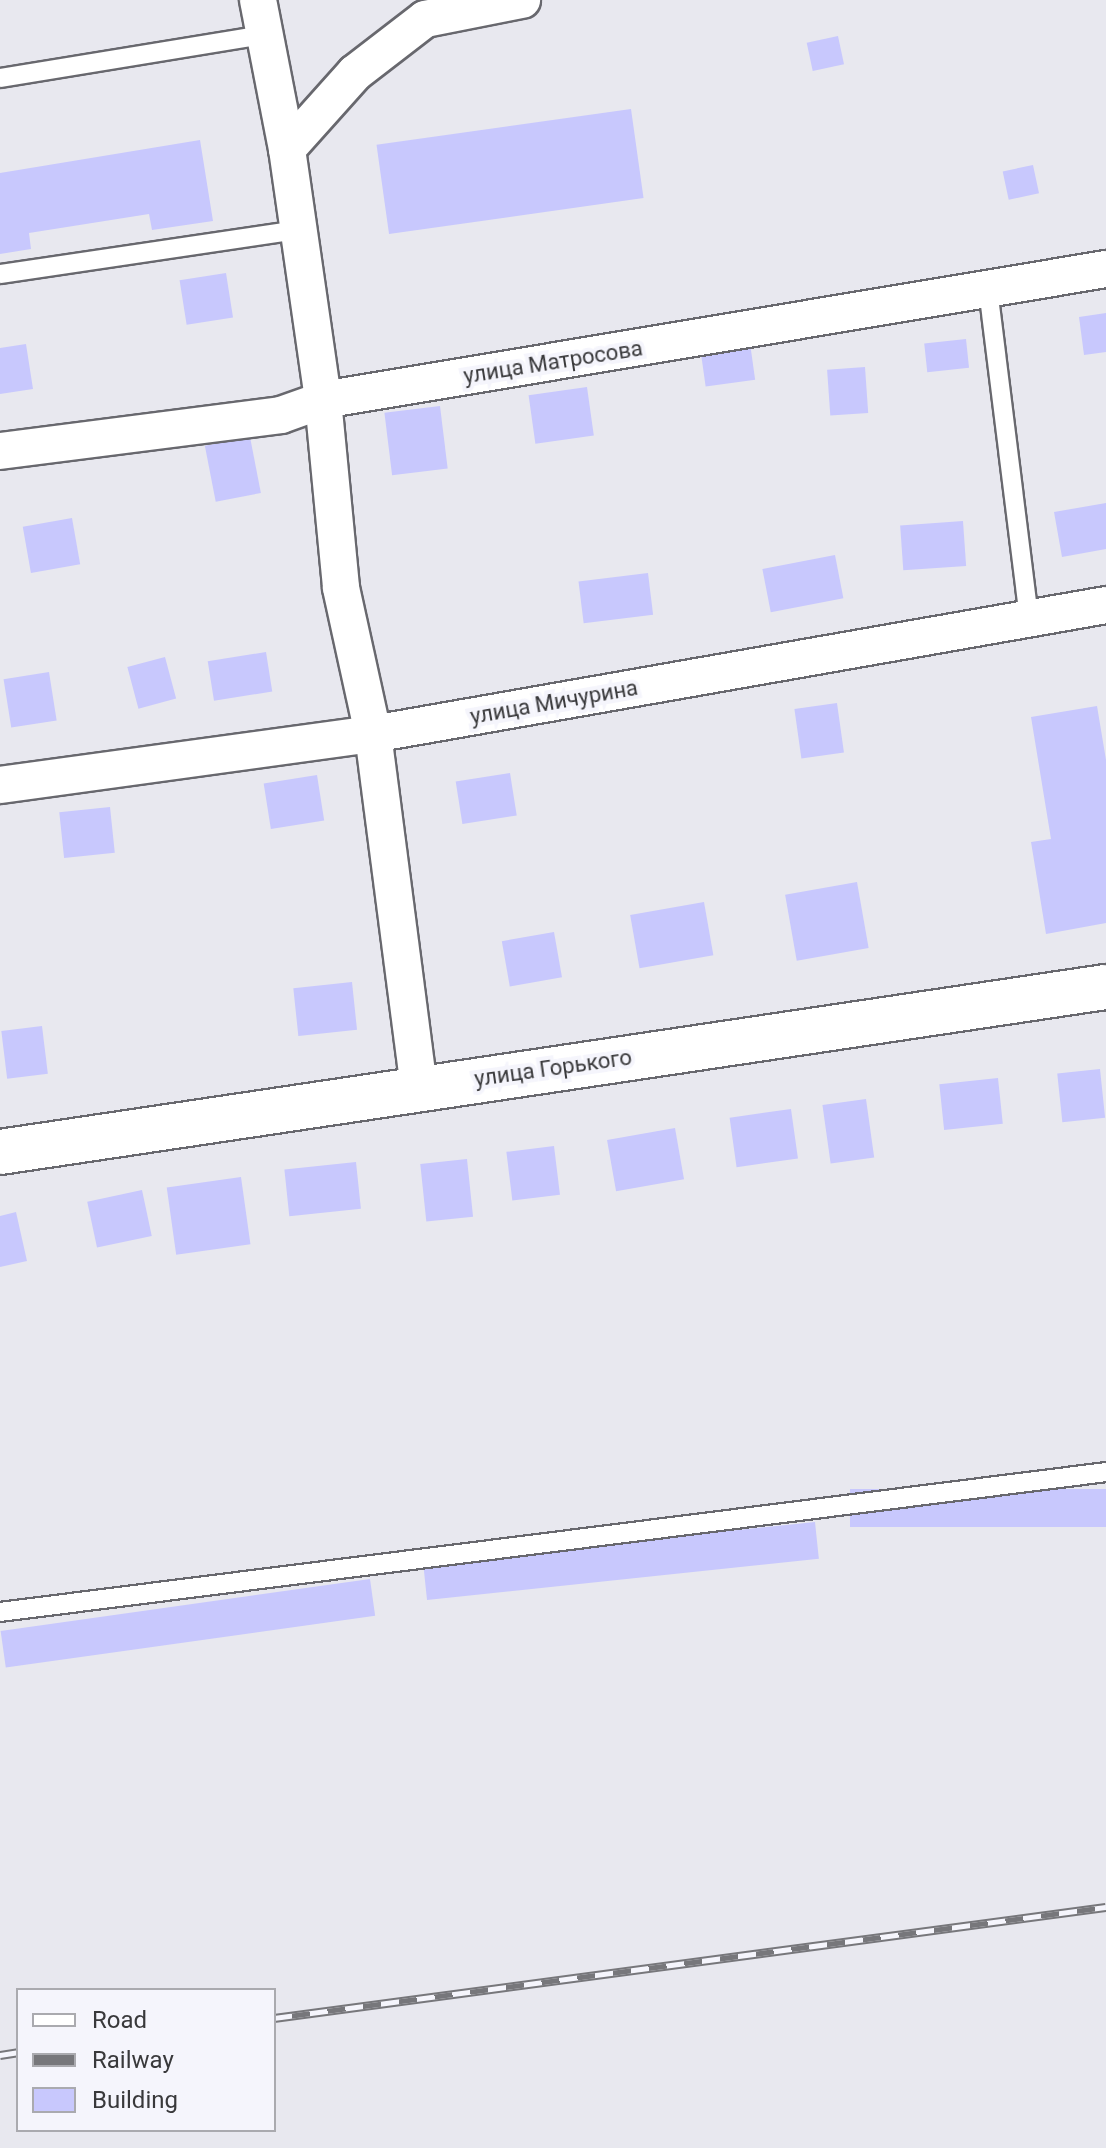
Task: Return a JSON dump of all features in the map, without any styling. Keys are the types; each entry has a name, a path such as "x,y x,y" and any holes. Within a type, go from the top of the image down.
{"main road":[{"name":"улица Горького","path":"0,1152 419,1087 1106,987"}],"street":[{"path":"258,0 287,149 323,400 341,588 373,734 419,1087"},
{"path":"287,149 355,73 425,19 522,0"},
{"name":"улица Матросова","path":"0,451 281,415 323,400 1106,269"},
{"name":"улица Мичурина","path":"0,785 373,734 1106,605"}],"lane":[{"path":"0,78 263,35"},
{"path":"0,274 298,230"},
{"path":"988,289 1029,617"},
{"path":"0,1612 1106,1472"}],"building":[{"path":"838,36 844,64 813,71 807,43"},
{"path":"631,109 644,198 389,234 377,145"},
{"path":"200,140 213,221 152,230 149,214 29,233 31,249 0,254 0,173"},
{"path":"1033,165 1039,193 1009,200 1003,171"},
{"path":"226,273 233,317 187,325 180,280"},
{"path":"1106,313 1106,352 1084,355 1079,317"},
{"path":"966,339 969,368 927,372 924,343"},
{"path":"750,343 755,380 706,387 700,350"},
{"path":"26,344 33,389 0,394 0,348"},
{"path":"865,367 868,413 830,416 827,370"},
{"path":"587,387 594,436 535,444 529,395"},
{"path":"440,406 448,469 392,475 384,413"},
{"path":"250,437 261,493 216,502 205,446"},
{"path":"1106,503 1106,549 1062,557 1054,512"},
{"path":"72,518 80,564 31,573 23,527"},
{"path":"963,521 966,566 903,570 900,525"},
{"path":"835,555 843,598 771,612 762,569"},
{"path":"648,573 653,615 584,623 579,582"},
{"path":"266,652 272,692 214,701 208,661"},
{"path":"165,657 176,699 138,709 127,667"},
{"path":"49,672 57,720 11,728 4,679"},
{"path":"837,703 844,753 801,758 794,709"},
{"path":"1097,706 1106,760 1106,923 1046,934 1031,842 1051,839 1031,717"},
{"path":"510,773 517,815 462,824 456,782"},
{"path":"317,775 324,820 271,829 264,783"},
{"path":"110,807 115,853 64,858 59,812"},
{"path":"857,882 869,948 797,961 785,895"},
{"path":"704,902 713,955 640,968 630,915"},
{"path":"554,932 562,977 510,987 502,941"},
{"path":"352,982 357,1030 298,1036 293,988"},
{"path":"42,1026 48,1074 7,1079 1,1031"},
{"path":"1100,1069 1105,1118 1062,1122 1057,1073"},
{"path":"998,1078 1003,1124 944,1130 939,1084"},
{"path":"866,1099 874,1157 831,1164 822,1105"},
{"path":"791,1109 798,1159 737,1167 730,1118"},
{"path":"675,1128 684,1179 616,1191 607,1140"},
{"path":"554,1146 560,1195 512,1200 506,1152"},
{"path":"467,1159 473,1217 426,1222 420,1164"},
{"path":"356,1162 361,1209 289,1216 284,1170"},
{"path":"241,1177 250,1244 176,1255 167,1187"},
{"path":"142,1190 152,1236 97,1248 87,1202"},
{"path":"16,1212 27,1261 0,1267 0,1216"},
{"path":"850,1489 1106,1489 1106,1527 850,1527"},
{"path":"815,1522 819,1559 427,1600 423,1563"},
{"path":"370,1579 375,1616 6,1668 1,1631"}],"railway":[{"path":"276,2018 1106,1907"},
{"path":"0,2055 16,2052"}]}
